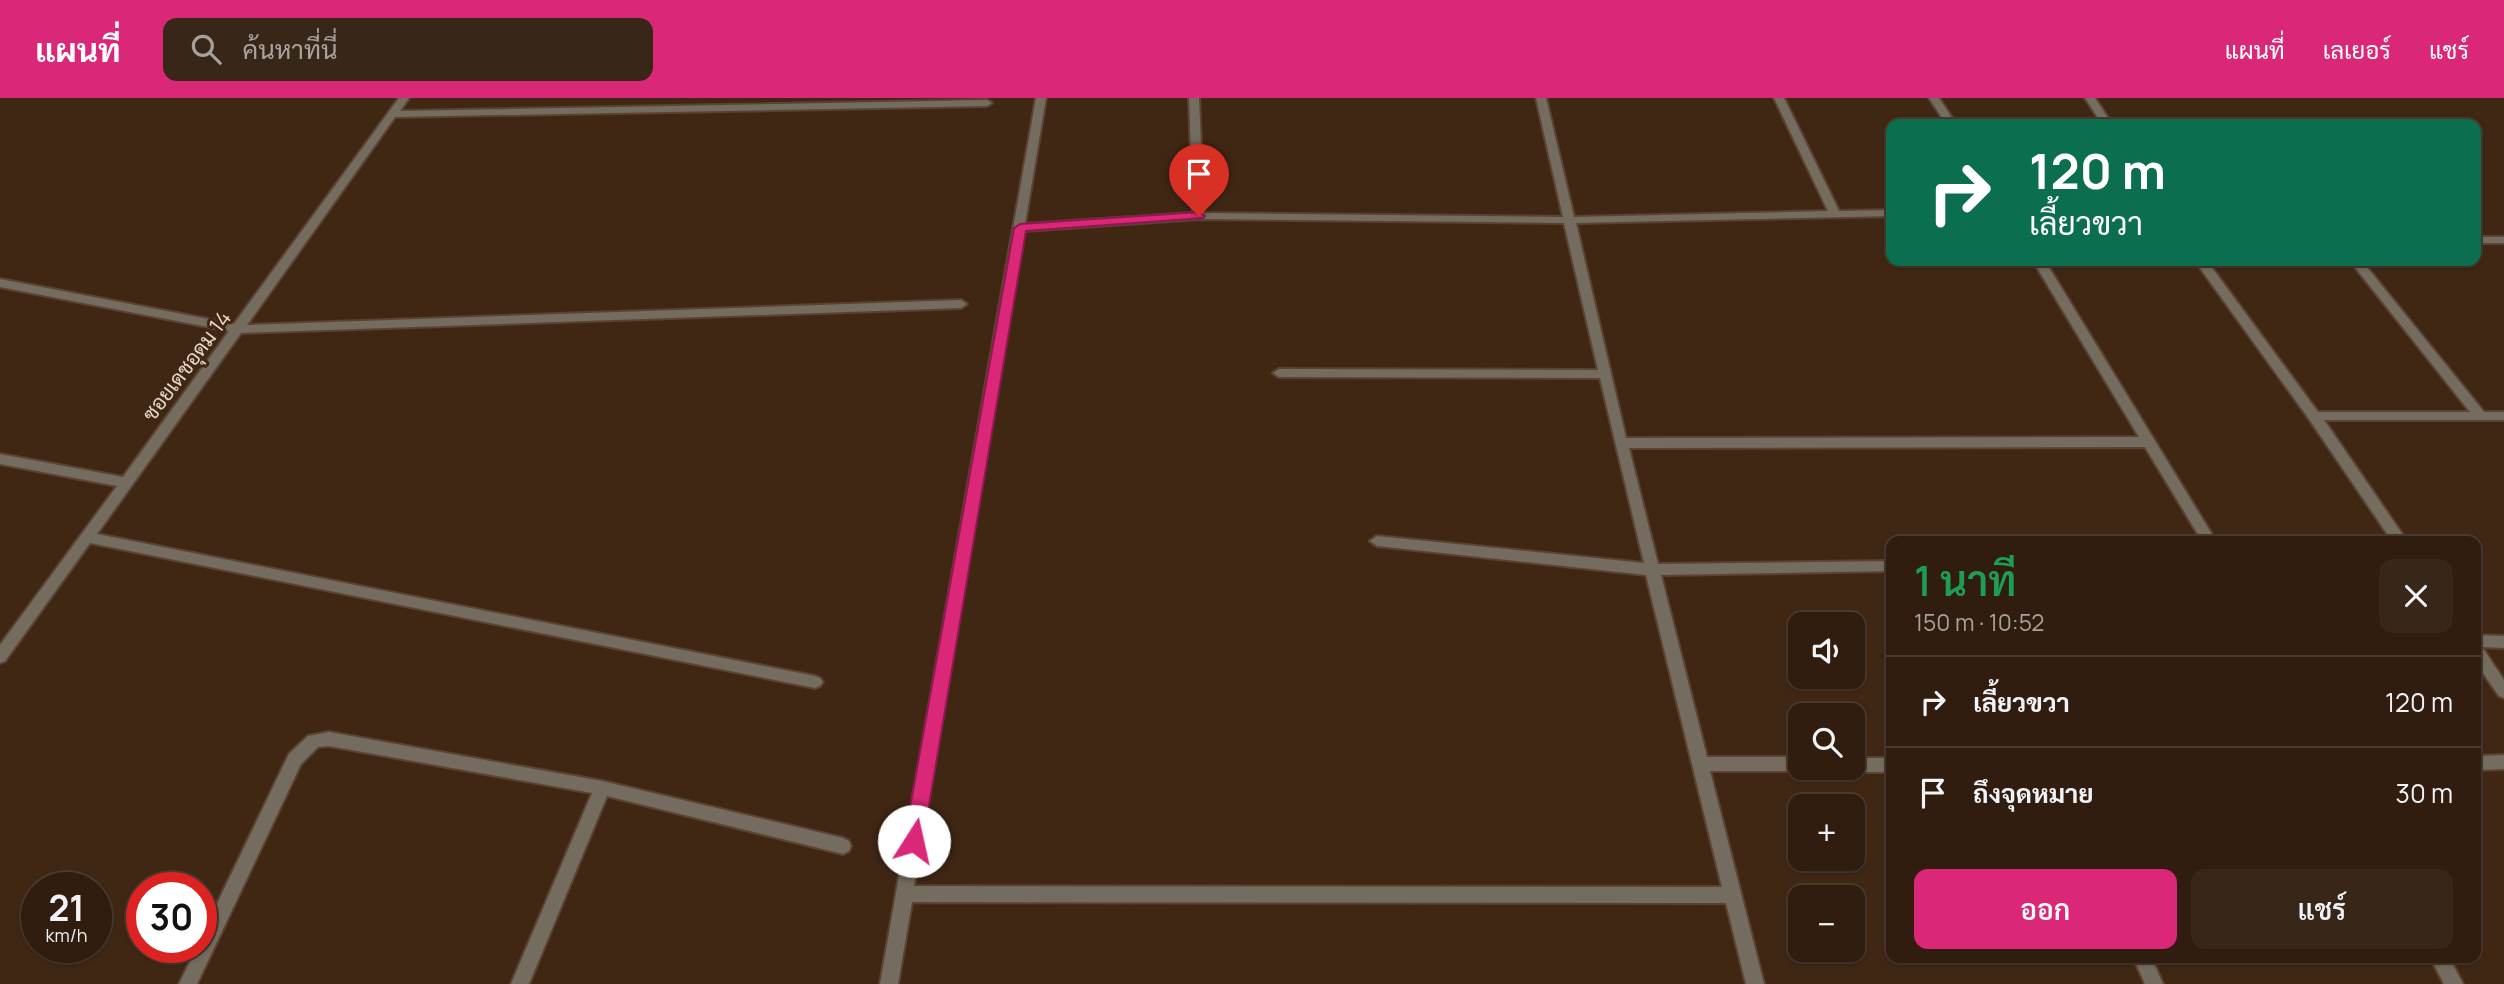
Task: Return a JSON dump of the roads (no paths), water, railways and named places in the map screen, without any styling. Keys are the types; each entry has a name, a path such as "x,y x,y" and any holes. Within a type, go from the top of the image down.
{"street":[{"name":"ซอยเดชอุดม 14","path":"0,657 404,98"},
{"path":"890,984 1041,98"},
{"path":"1194,98 1199,216"},
{"path":"1541,98 1605,374 1755,984"},
{"path":"1779,98 1835,214"},
{"path":"1934,98 1948,119"},
{"path":"2090,98 2104,119"},
{"path":"393,114 987,103"},
{"path":"1020,228 1199,216 1570,220 1886,213"},
{"path":"2481,240 2504,240"},
{"path":"2042,266 2206,536"},
{"path":"2205,266 2314,416 2397,536"},
{"path":"2360,266 2480,415"},
{"path":"0,284 239,329 961,304"},
{"path":"1279,373 1605,374"},
{"path":"2314,416 2504,416"},
{"path":"1622,443 2148,442"},
{"path":"0,459 124,482"},
{"path":"85,537 815,682"},
{"path":"1377,541 1654,570 1886,566"},
{"path":"2481,641 2504,642"},
{"path":"2481,658 2504,692"},
{"path":"188,984 295,759 314,741 329,739 602,788 843,846"},
{"path":"2481,763 2504,762"},
{"path":"1702,764 1788,764"},
{"path":"1865,765 1886,765"},
{"path":"520,984 602,788"},
{"path":"905,894 1734,895"},
{"path":"2145,963 2154,984"},
{"path":"2442,963 2454,984"}]}
